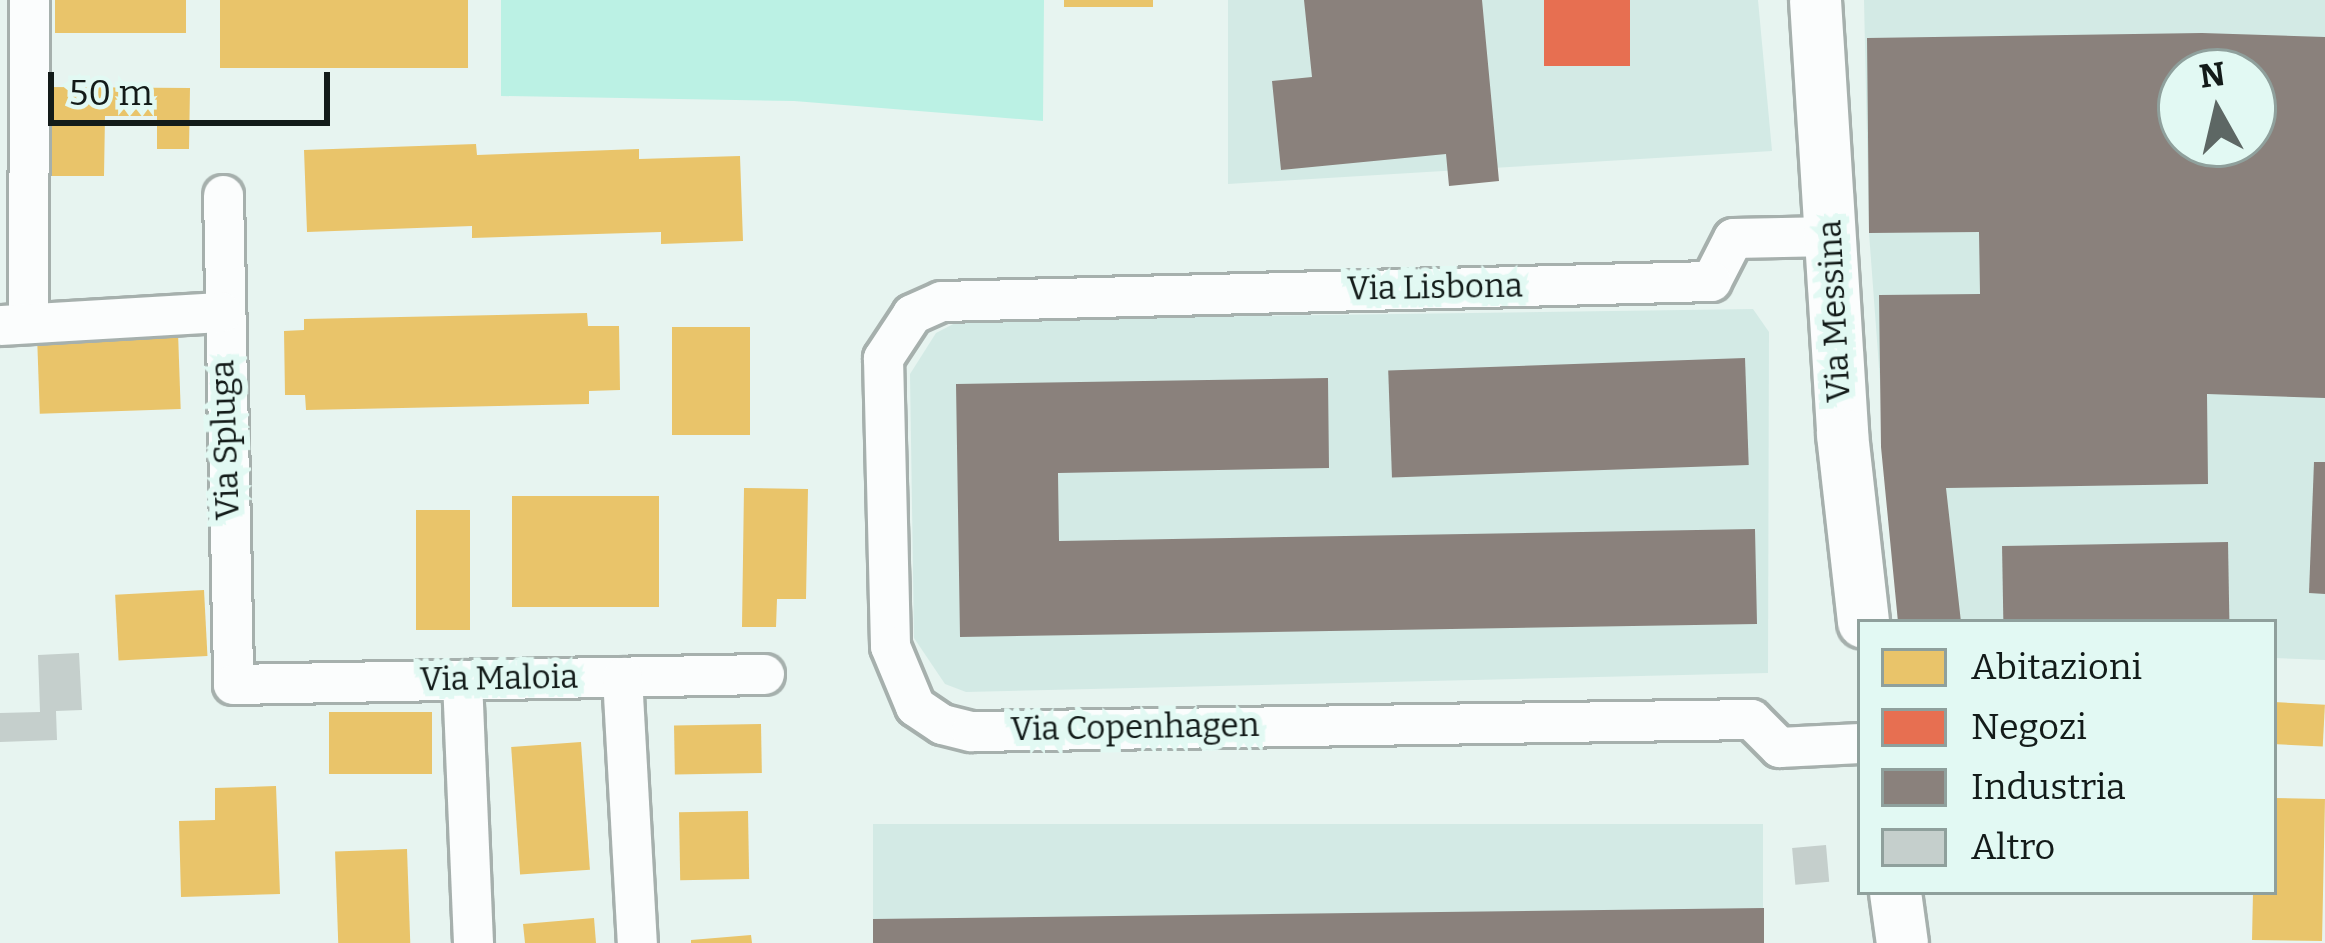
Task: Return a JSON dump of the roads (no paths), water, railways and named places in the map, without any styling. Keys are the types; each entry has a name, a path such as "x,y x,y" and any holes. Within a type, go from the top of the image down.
{"street":[{"path":"29,0 14,324 222,312"},
{"name":"Via Messina","path":"1815,0 1863,619"},
{"name":"Via Spluga","path":"223,195 233,685"},
{"name":"Via Lisbona","path":"1012,298 1711,281 1733,238 1831,236"},
{"name":"Via Copenhagen","path":"1012,298 941,301 912,314 884,358 890,646 915,706 942,724 971,730 1751,719 1779,746 1857,743"},
{"name":"Via Maloia","path":"233,685 764,674"},
{"path":"622,677 637,943"},
{"path":"462,680 473,943"},
{"path":"1895,895 1902,943"}]}
